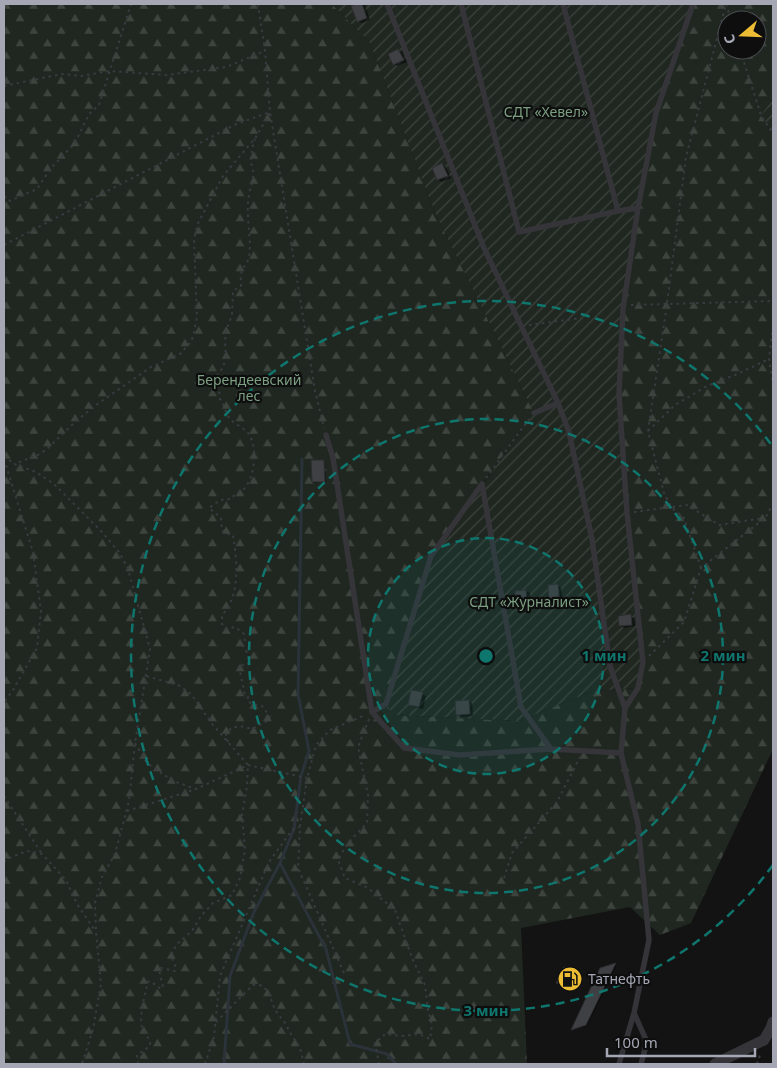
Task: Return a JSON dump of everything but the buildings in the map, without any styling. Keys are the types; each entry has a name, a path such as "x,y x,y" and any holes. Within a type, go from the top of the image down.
{"street":[{"path":"715,1064 771,1038 773,1022"}],"lane":[{"path":"387,4 484,248 558,403 569,432 592,539 610,666 625,708 621,753 638,824 649,940 634,1012 619,1064"},
{"path":"461,4 519,232 638,208"},
{"path":"563,4 618,211"},
{"path":"625,708 638,688 643,662 627,513 619,394 622,309 656,112 693,4"},
{"path":"534,413 558,403"},
{"path":"326,435 333,458 372,712 404,748 460,755 551,749 621,753"},
{"path":"372,712 386,704 431,556 482,484"},
{"path":"482,484 521,707 551,749"},
{"path":"634,1012 647,1042 641,1064"}],"path":[{"path":"4,198 6,197 10,201 37,189 51,168 75,143 89,114 99,105 131,4"},
{"path":"258,4 265,51 270,112 315,391 326,435"},
{"path":"658,4 660,11"},
{"path":"701,568 684,518 671,508 664,493 648,431 686,157 726,4"},
{"path":"4,86 62,74 81,76 110,71 166,75 226,67 265,51"},
{"path":"743,60 761,115 773,134"},
{"path":"228,742 226,735 231,728 240,726 252,729 267,721 270,717 262,706 252,704 245,695 239,667 240,664 245,666 249,663 248,654 243,646 245,641 244,634 235,627 226,628 222,624 222,615 227,610 233,594 236,572 234,543 232,535 225,534 222,530 221,518 209,508 220,500 231,499 236,493 243,491 251,478 253,468 254,449 250,436 242,427 231,420 224,403 220,399 215,378 222,369 226,359 226,331 232,315 233,291 241,286 240,278 242,271 249,259 248,197 254,177 254,170 250,162 253,145 270,112"},
{"path":"4,246 234,125 270,112"},
{"path":"14,464 38,455 47,449 76,421 99,403 151,368 180,354 189,344 193,336 197,317 194,239 198,223 223,176 256,137"},
{"path":"622,309 632,305 773,301"},
{"path":"522,326 581,318"},
{"path":"773,326 769,359 773,384"},
{"path":"648,431 675,405 699,390 735,376 769,359"},
{"path":"482,484 534,413"},
{"path":"4,458 36,472 54,484 119,552 128,569 150,649 134,743 129,801 115,854 102,877 95,903 101,984 93,1029 82,1064"},
{"path":"4,458 33,552 42,611 37,648 4,702"},
{"path":"643,662 684,622 701,568 765,518 773,504"},
{"path":"627,513 688,506 719,525 765,518"},
{"path":"146,676 178,685 190,694 213,725 248,764 307,778"},
{"path":"344,973 298,868 300,827 307,778 316,745 330,730 372,712"},
{"path":"372,712 358,747 368,794 366,823 347,844 338,860 345,878 368,888 395,910 412,958 425,986 432,1025 430,1039 418,1034 403,1036 385,1034 375,1042 379,1063"},
{"path":"134,743 147,763 173,781 196,789"},
{"path":"504,878 512,853 557,802 583,751"},
{"path":"126,811 196,789 248,764"},
{"path":"138,1064 137,1056 150,1046 150,1042 142,1027 142,1006 148,982 150,981 161,989 163,987 159,970 161,968 175,971 176,968 171,956 176,945 192,932 201,916 213,903 232,895 240,878 245,850 242,815 247,786 248,764"},
{"path":"4,796 42,854 66,880 77,904 96,932"},
{"path":"204,1064 214,1037 220,976 268,862 292,830 300,827"},
{"path":"4,862 9,858 28,851 42,854"},
{"path":"215,1023 253,985 260,985 268,991 275,1010 300,1048 304,1064"}],"green space":[{"name":"Берендеевский лес","path":"4,4 332,4 370,43 436,215 534,413 482,484 393,715 519,721 593,691 638,688 619,394 623,309 656,113 693,4 773,4 773,98 761,115 773,134 773,749 691,923 660,935 630,907 521,928 527,1064 4,1064"},
{"name":"СДТ «Журналист»","path":"332,4 693,4 656,113 623,309 619,394 643,662 638,688 593,691 519,721 393,715 386,704 431,556 534,413 436,215 370,43"},
{"path":"773,98 773,134 761,115"}],"waterway":[{"path":"224,1064 230,976 254,912 280,863 294,829 301,776 309,751 298,694 302,459"},
{"path":"280,863 326,949 350,1044 387,1054 396,1064"}],"place":[{"name":"Татнефть","path":"570,979"}],"park label":[{"name":"СДТ «Хевел»","path":"546,112"}]}
